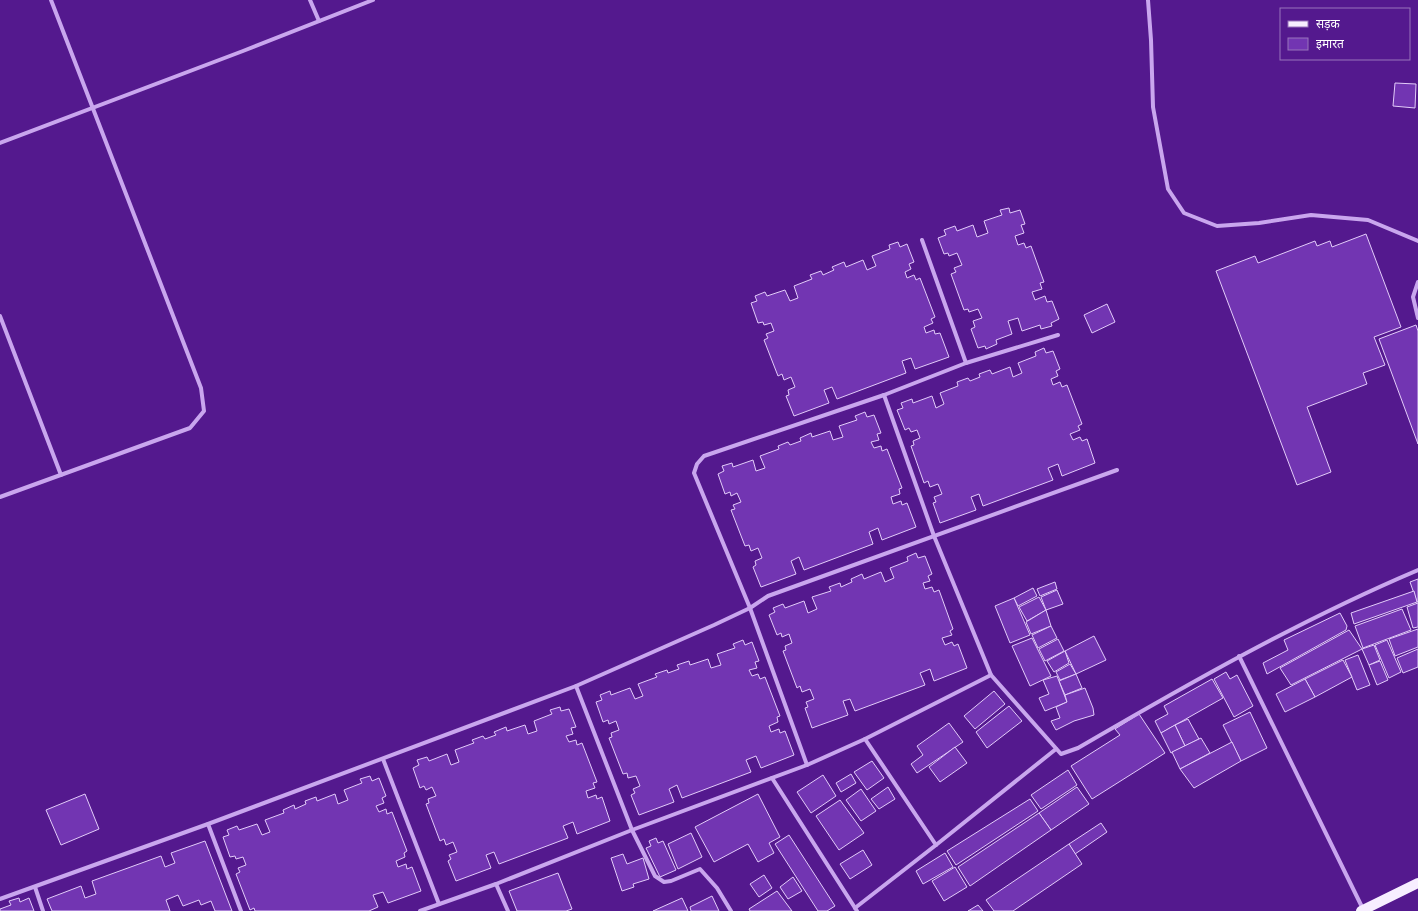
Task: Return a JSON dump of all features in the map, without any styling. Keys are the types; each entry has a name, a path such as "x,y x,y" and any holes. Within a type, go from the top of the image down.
{"main road":[{"path":"1362,910 1418,883"}],"street":[{"path":"0,497 190,428 204,411 201,388 51,0"},
{"path":"310,0 319,21"},
{"path":"0,143 373,0"},
{"path":"1148,0 1153,107 1168,189 1184,213 1217,226 1259,223 1311,215 1368,220 1418,241"},
{"path":"922,240 966,363"},
{"path":"1418,282 1413,297 1418,318"},
{"path":"0,316 61,475"},
{"path":"807,765 750,608 694,473 696,464 704,456 884,394 966,363 1058,334"},
{"path":"884,394 934,536 991,675 1061,754 1078,748 1240,656 1344,604 1418,570"},
{"path":"0,899 208,824 576,686 750,608 768,596 1117,470"},
{"path":"1240,656 1362,910"},
{"path":"420,911 496,884 632,830 807,765 865,738 991,675"},
{"path":"576,686 632,830 655,876 664,882 671,881 700,869 717,888 731,911"},
{"path":"865,738 936,845"},
{"path":"772,778 856,909 1056,749"},
{"path":"383,759 439,904"},
{"path":"208,824 241,911"},
{"path":"496,884 508,911"},
{"path":"35,887 43,911"}],"building":[{"path":"1395,83 1416,84 1415,108 1393,106"},
{"path":"1009,208 1010,213 1020,210 1025,224 1021,225 1024,233 1015,236 1018,245 1024,243 1026,248 1031,246 1044,282 1040,283 1042,289 1032,292 1035,300 1045,296 1047,302 1052,301 1059,319 1051,323 1052,326 1041,329 1040,325 1022,331 1018,318 1008,321 1012,334 996,340 997,344 986,349 985,346 978,348 971,329 975,327 973,321 982,318 978,309 969,312 968,309 964,310 951,274 956,272 954,268 962,265 957,253 949,256 948,253 944,254 938,238 946,235 944,230 955,226 957,231 973,225 977,237 988,233 984,221 1002,215 1000,210"},
{"path":"1366,234 1401,327 1374,337 1385,365 1363,373 1367,384 1307,407 1331,472 1297,485 1216,271 1255,256 1258,263 1315,241 1317,246 1330,241 1332,247"},
{"path":"898,242 900,247 907,244 914,262 909,264 911,269 905,272 907,278 914,275 916,280 920,278 935,317 931,319 933,323 924,327 926,333 934,330 935,334 940,333 949,357 915,369 911,358 902,361 906,373 837,399 832,387 824,390 829,403 794,416 786,396 789,395 788,390 795,387 791,377 784,380 782,374 778,376 764,340 768,338 766,334 774,331 771,323 764,325 763,322 758,323 751,303 757,301 755,296 765,292 767,296 785,290 790,301 798,298 794,286 812,279 810,275 821,271 823,275 834,270 832,267 844,262 846,267 863,260 867,270 876,266 872,256 890,249 889,245"},
{"path":"1107,304 1115,322 1092,333 1084,315"},
{"path":"1416,325 1418,331 1418,444 1379,339"},
{"path":"1044,348 1046,353 1053,351 1060,369 1056,371 1058,376 1051,379 1053,385 1060,382 1062,387 1067,385 1082,424 1078,426 1080,430 1070,434 1073,440 1080,437 1082,441 1087,439 1095,463 1062,476 1058,464 1048,468 1053,480 983,506 979,494 971,497 976,510 940,523 933,503 936,502 934,497 942,494 938,484 930,487 928,481 924,483 911,446 914,445 913,441 920,438 917,430 911,432 909,428 905,430 897,410 903,408 901,403 912,399 913,403 932,396 936,408 944,404 940,393 958,386 957,382 968,378 970,381 980,377 979,374 990,370 992,374 1010,367 1013,377 1022,373 1018,363 1036,356 1035,352"},
{"path":"865,412 867,417 874,415 881,433 877,434 879,440 871,442 874,448 881,446 882,451 887,449 902,488 899,489 900,494 891,497 893,504 901,501 902,505 907,503 916,527 882,540 878,528 869,532 873,544 804,570 799,557 791,561 796,574 761,587 753,567 756,565 755,561 762,558 758,548 751,551 749,545 745,546 731,510 735,509 733,505 741,502 737,493 731,496 730,492 725,494 718,474 724,471 722,466 732,463 733,467 753,460 756,471 765,468 760,456 779,449 778,446 788,442 790,445 801,441 800,438 811,433 812,437 830,431 833,440 843,437 839,426 857,420 855,416"},
{"path":"916,553 918,558 925,556 932,574 928,576 930,581 923,583 925,589 932,587 934,592 939,590 953,629 950,631 952,635 942,638 945,645 952,642 954,646 958,644 967,668 934,681 930,669 920,673 925,685 855,711 850,699 843,701 848,715 812,728 805,708 808,707 806,702 814,699 810,689 802,692 800,686 797,688 783,651 786,650 785,646 792,643 789,634 782,637 781,633 777,635 769,615 775,612 773,608 783,604 785,608 804,601 808,613 817,609 812,597 831,591 829,587 840,583 841,587 852,582 851,579 862,574 864,579 881,572 885,582 894,578 890,568 908,561 907,557"},
{"path":"1418,579 1418,602 1417,602 1410,582"},
{"path":"1055,582 1057,589 1040,596 1037,589"},
{"path":"1033,588 1037,596 1018,606 1014,598"},
{"path":"1057,590 1063,604 1046,610 1041,597"},
{"path":"1414,591 1417,602 1354,624 1351,613"},
{"path":"1039,597 1046,610 1027,621 1019,607"},
{"path":"1014,598 1030,635 1010,643 995,606"},
{"path":"1418,603 1418,627 1413,628 1407,607"},
{"path":"1402,609 1411,630 1363,648 1355,626"},
{"path":"1046,610 1051,626 1031,634 1026,622"},
{"path":"1340,613 1347,626 1346,630 1267,674 1263,663 1288,650 1284,640"},
{"path":"1051,626 1057,638 1038,648 1032,635"},
{"path":"1418,629 1418,647 1395,656 1389,639"},
{"path":"1349,630 1362,649 1291,685 1280,668"},
{"path":"1094,636 1106,660 1076,674 1065,651"},
{"path":"1032,638 1051,676 1030,686 1012,646"},
{"path":"1058,639 1064,651 1045,661 1039,649"},
{"path":"743,640 745,645 752,642 759,661 755,662 757,668 749,670 752,676 758,674 760,679 765,677 780,716 777,717 778,722 769,726 771,732 779,729 780,733 785,731 794,755 761,768 756,756 746,760 751,772 682,798 677,785 669,789 674,802 639,815 631,795 635,793 633,789 640,786 636,776 628,778 627,773 623,774 609,738 612,737 611,733 619,730 616,721 609,724 608,720 603,722 596,702 602,700 600,695 610,691 611,695 630,688 635,699 643,696 638,684 657,677 655,674 667,670 668,673 679,669 677,665 689,661 690,665 708,659 711,668 721,665 717,654 735,648 733,644"},
{"path":"1387,640 1401,672 1389,678 1375,645"},
{"path":"1374,645 1380,660 1369,665 1362,649"},
{"path":"1418,649 1418,667 1403,673 1397,658"},
{"path":"1065,651 1069,663 1054,672 1047,661"},
{"path":"1358,655 1370,685 1357,690 1345,660"},
{"path":"1343,660 1352,677 1315,697 1305,679"},
{"path":"1380,661 1388,680 1377,685 1369,665"},
{"path":"1070,664 1076,674 1060,680 1056,672"},
{"path":"1226,672 1230,679 1237,675 1253,706 1234,717 1214,679"},
{"path":"1076,674 1082,688 1065,695 1059,681"},
{"path":"1057,676 1067,702 1045,711 1039,698 1049,694 1043,680"},
{"path":"1212,679 1223,698 1161,733 1155,721 1168,714 1164,706"},
{"path":"1305,679 1315,697 1285,712 1276,694"},
{"path":"1085,688 1093,708 1094,715 1074,721 1056,730 1051,721 1060,718 1056,707 1067,702 1065,695"},
{"path":"994,691 1005,704 975,729 964,716"},
{"path":"1009,706 1022,721 987,748 976,732"},
{"path":"560,707 561,711 569,709 576,727 571,728 573,734 566,736 569,742 576,740 577,745 582,743 597,782 593,783 595,788 586,791 588,798 596,795 597,799 602,797 610,821 577,834 573,822 563,826 568,838 499,864 494,852 486,855 491,868 456,881 448,861 451,859 449,855 457,852 453,842 446,845 444,839 440,841 426,804 429,803 428,799 436,796 432,787 426,790 424,786 420,788 413,768 419,765 417,760 427,757 429,761 447,754 451,765 459,762 455,750 474,743 472,740 483,736 485,739 496,735 494,732 506,727 507,731 525,725 528,734 537,731 534,721 552,714 550,710"},
{"path":"1250,712 1267,748 1241,761 1223,725"},
{"path":"1139,714 1165,753 1092,799 1071,766 1120,735 1115,729"},
{"path":"1188,719 1199,739 1185,746 1175,725"},
{"path":"949,723 963,742 917,773 911,764 923,755 917,746"},
{"path":"1175,725 1185,746 1171,753 1161,733"},
{"path":"1201,738 1210,753 1180,769 1172,752"},
{"path":"1232,742 1241,761 1194,788 1180,769"},
{"path":"955,747 967,763 940,782 929,767"},
{"path":"872,761 884,778 867,790 854,772"},
{"path":"1068,770 1077,785 1041,809 1031,795"},
{"path":"851,774 856,783 841,792 836,783"},
{"path":"823,775 836,796 811,813 797,792"},
{"path":"370,776 372,781 379,778 386,796 382,798 384,803 376,806 379,812 386,809 387,814 392,812 407,851 404,853 405,857 396,861 398,867 406,864 407,869 412,867 421,891 388,903 383,892 373,895 378,907 369,911 255,911 254,908 250,910 236,874 240,872 238,868 246,865 243,857 236,859 235,856 230,857 223,837 229,835 227,830 237,826 239,830 257,824 262,835 270,832 265,820 284,813 283,810 294,805 295,809 306,804 305,801 316,797 317,801 335,794 338,804 348,800 344,790 362,783 360,779"},
{"path":"888,787 895,799 879,809 871,799"},
{"path":"1077,787 1089,804 1051,830 1039,813"},
{"path":"861,789 876,811 861,821 846,800"},
{"path":"85,794 99,829 61,845 46,810"},
{"path":"758,794 780,837 769,843 774,853 758,862 748,844 714,862 695,827"},
{"path":"1030,799 1038,811 956,865 947,851"},
{"path":"840,800 864,833 839,850 816,816"},
{"path":"1039,813 1051,830 970,886 958,867"},
{"path":"1101,823 1107,832 1075,854 1069,844"},
{"path":"691,833 702,857 678,869 668,844"},
{"path":"789,835 835,906 827,911 818,911 775,844"},
{"path":"656,838 658,843 663,841 676,870 660,877 646,848 651,846 649,841"},
{"path":"205,841 232,911 215,911 211,901 201,905 199,900 183,906 178,895 166,900 170,911 52,911 47,899 81,886 85,898 96,894 92,881 161,856 165,867 175,863 171,853"},
{"path":"1069,844 1082,864 1013,911 994,911 986,900"},
{"path":"863,850 872,865 850,879 840,864"},
{"path":"945,853 953,867 923,884 916,871"},
{"path":"623,854 627,864 643,858 649,879 633,884 634,887 622,891 611,858"},
{"path":"955,867 967,887 944,901 932,881"},
{"path":"558,873 572,909 566,911 517,911 509,891"},
{"path":"764,875 772,888 759,897 750,884"},
{"path":"793,877 802,891 788,899 780,887"},
{"path":"777,891 792,911 750,911 749,909"},
{"path":"712,896 719,911 691,911 690,907"},
{"path":"19,898 20,902 29,898 34,911 0,911 0,909 11,905 9,901"},
{"path":"682,898 688,911 653,911"},
{"path":"978,905 983,911 968,911"}]}
